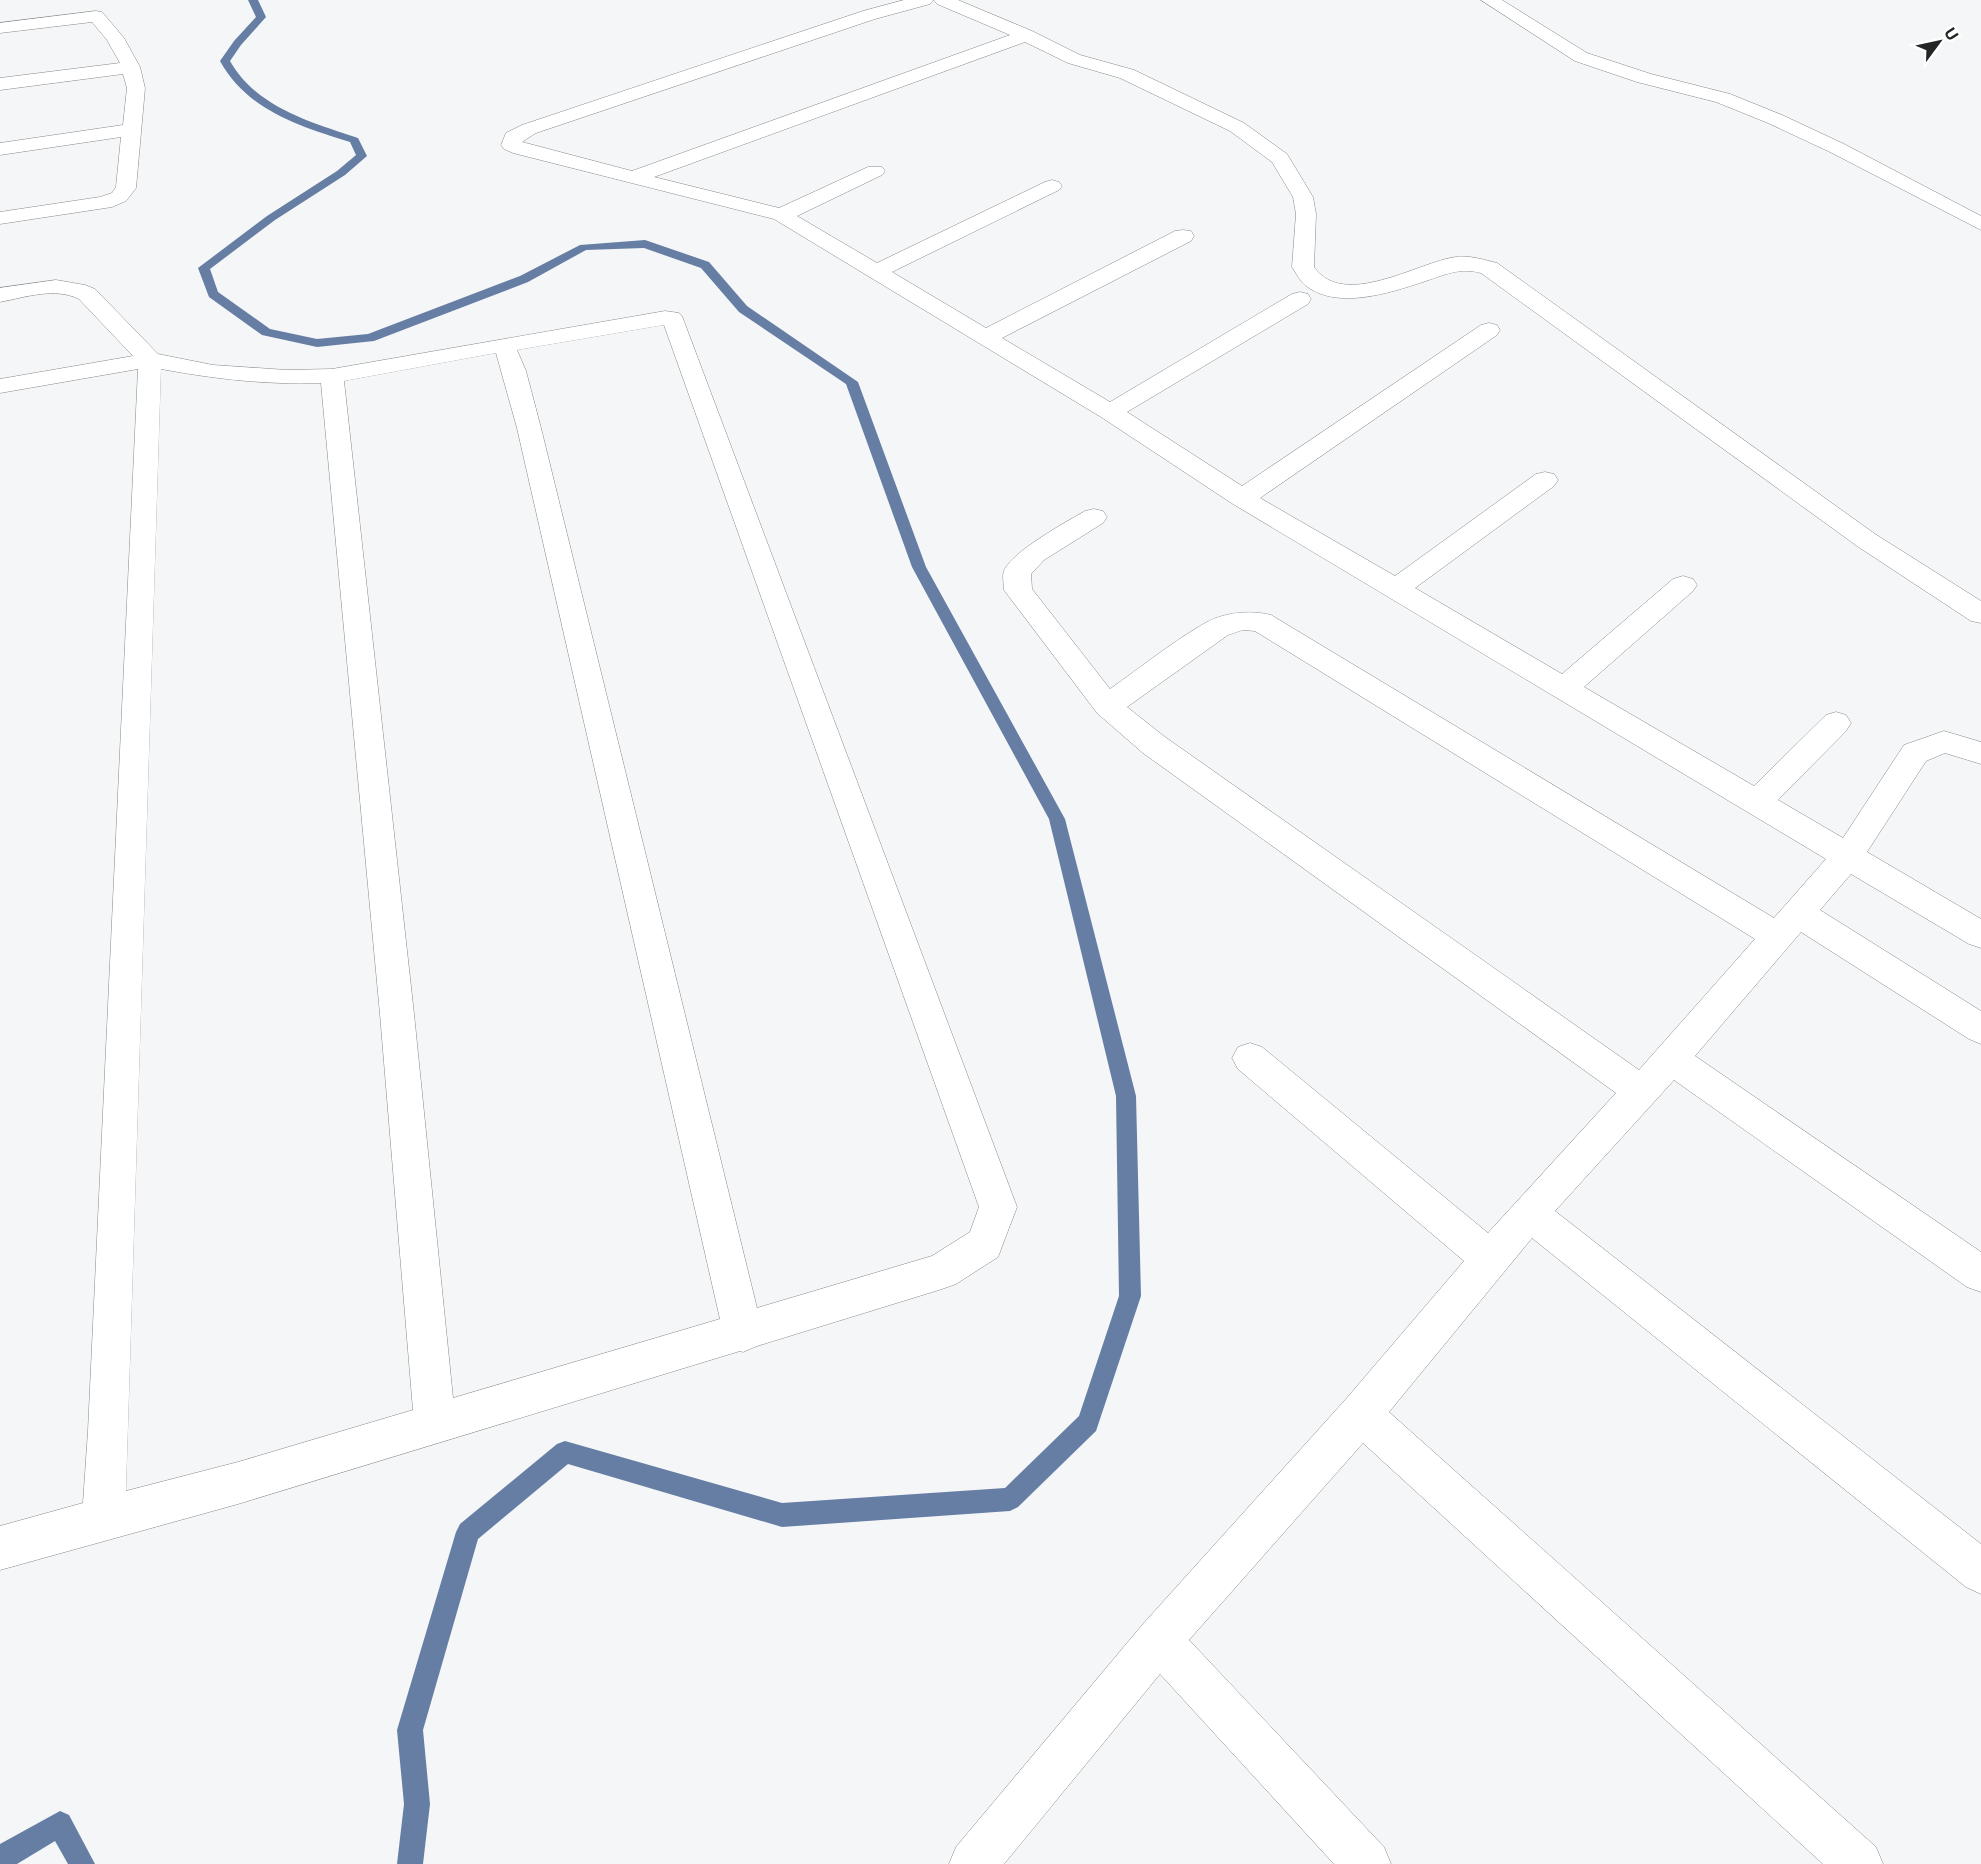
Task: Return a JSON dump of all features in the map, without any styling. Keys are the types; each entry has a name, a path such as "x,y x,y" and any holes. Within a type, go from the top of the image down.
{"street":[{"path":"0,218 105,203 119,197 126,188 136,88 131,67 115,38 96,16 71,0"},
{"path":"924,0 869,15 539,125 513,137 511,145 519,150 781,215 1110,411 1242,498 1981,935"},
{"path":"943,0 1026,35 1074,59 1127,74 1179,98 1237,127 1280,158 1303,197 1306,214 1303,267 1315,282 1344,292 1374,289 1457,263 1470,263 1489,268 1866,540 1981,614"},
{"path":"1490,0 1581,57 1644,78 1723,98 1775,119 1837,148 1981,224"},
{"path":"0,28 96,16"},
{"path":"632,178 1026,35"},
{"path":"0,84 131,67"},
{"path":"0,149 130,130"},
{"path":"781,215 875,171"},
{"path":"876,272 1052,186"},
{"path":"984,338 1184,236"},
{"path":"0,295 63,286 77,288 87,294 150,360 110,1431 103,1519"},
{"path":"1110,411 1300,299"},
{"path":"0,386 150,360 213,372 287,377 332,376 658,318 671,318 998,1207 984,1244 942,1271 238,1483 0,1548"},
{"path":"1242,498 1489,330"},
{"path":"504,345 530,428 743,1332"},
{"path":"332,376 397,1014 435,1422"},
{"path":"1397,588 1545,480"},
{"path":"1094,517 1035,554 1017,572 1018,590 1107,705 1154,745 1641,1091"},
{"path":"1564,688 1683,585"},
{"path":"1107,705 1218,628 1242,621 1261,622 1788,925 1981,1029"},
{"path":"1756,803 1836,723"},
{"path":"973,1864 1159,1640 1361,1414 1529,1213 1671,1059 1847,857 1915,753 1944,742 1981,753"},
{"path":"1250,1058 1491,1259"},
{"path":"1671,1059 1981,1274"},
{"path":"1529,1213 1981,1572"},
{"path":"1361,1414 1859,1864"},
{"path":"1159,1640 1367,1864"}],"waterway":[{"path":"253,0 261,17 237,43 225,61 234,77 262,102 280,112 354,140 362,156 341,173 271,218 204,268 213,294 266,332 317,343 370,338 524,279 584,247 645,244 705,265 743,309 852,382 919,567 1057,819 1126,1096 1130,1296 1088,1423 1010,1499 782,1515 565,1452 468,1532 410,1730 417,1804 410,1864"},
{"path":"0,1859 60,1824 82,1864"}]}
